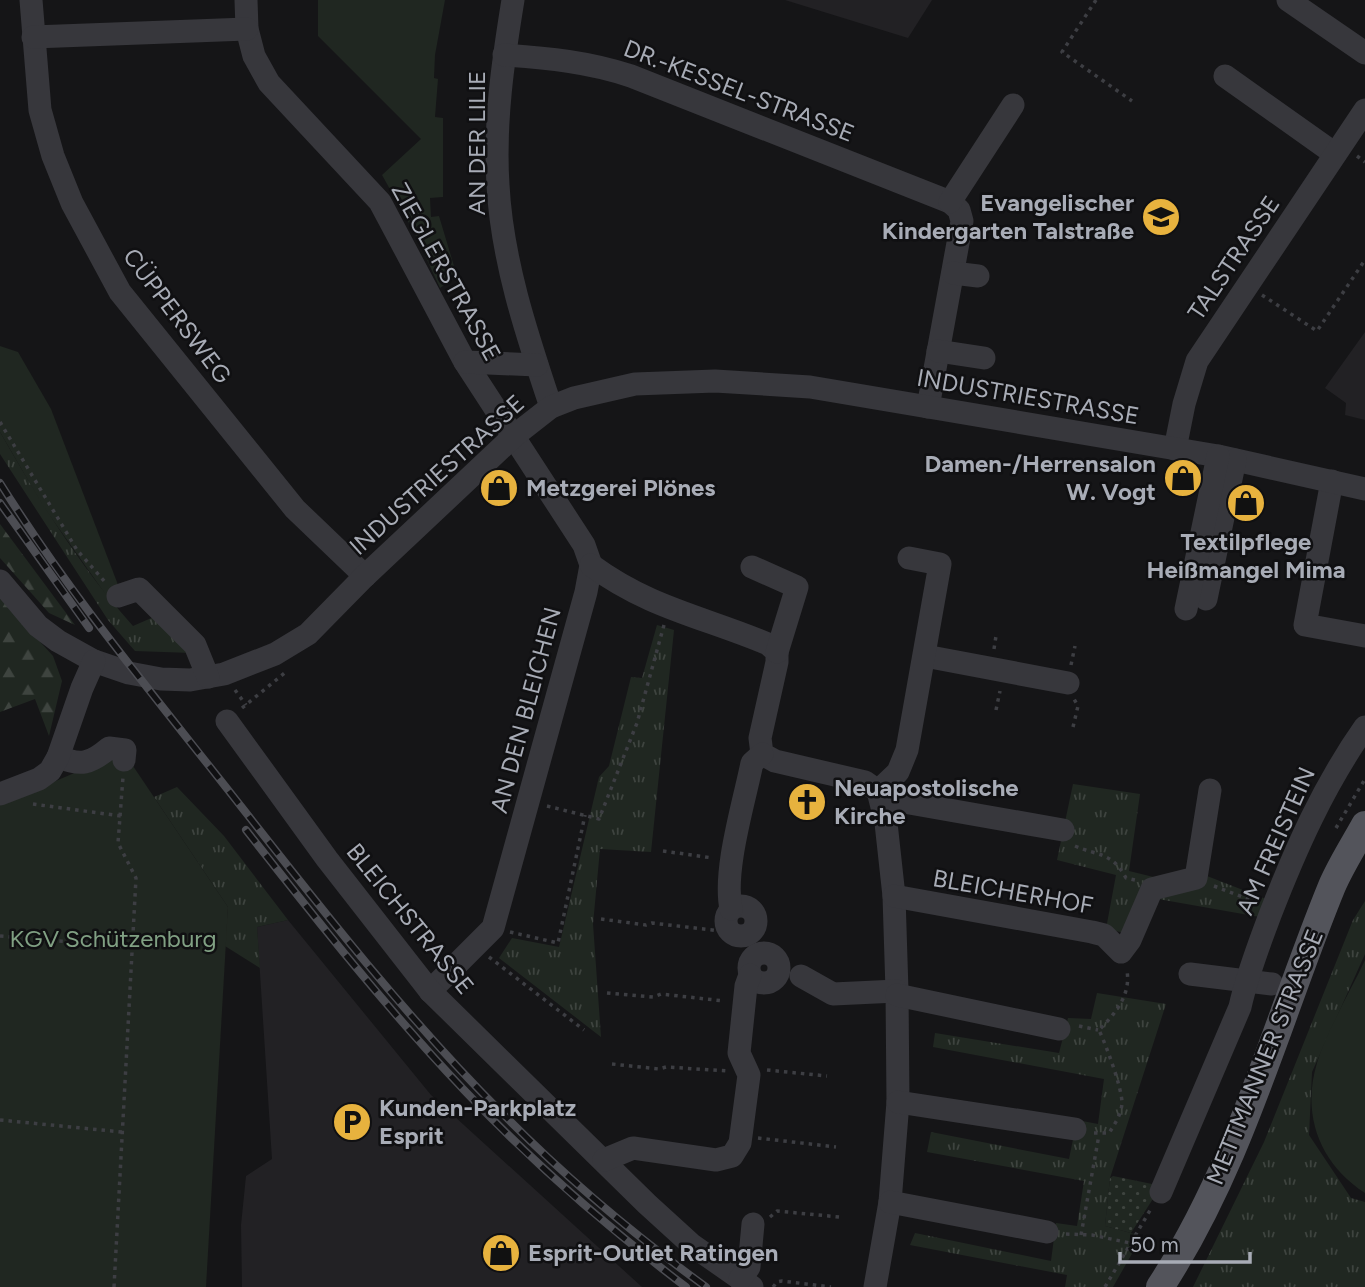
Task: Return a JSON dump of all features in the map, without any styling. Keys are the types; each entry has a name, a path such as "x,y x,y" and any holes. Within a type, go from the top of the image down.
{"main road":[{"name":"METTMANNER STRASSE","path":"1160,1287 1201,1216 1232,1146 1333,884 1365,825"}],"street":[{"name":"CÜPPERSWEG","path":"31,0 40,110 53,156 72,203 120,292 295,509 365,576"},
{"name":"ZIEGLERSTRASSE","path":"246,0 247,29 254,55 269,83 380,202 465,362 514,436"},
{"name":"AN DER LILIE","path":"513,0 500,94 498,185 503,232 519,307 551,407"},
{"path":"1288,0 1365,52"},
{"path":"33,37 247,29"},
{"name":"DR.-KESSEL-STRASSE","path":"504,55 569,60 631,76 950,202"},
{"path":"1224,76 1335,154"},
{"path":"928,407 962,221 959,210 950,202 1013,105"},
{"name":"TALSTRASSE","path":"1175,449 1184,404 1197,361 1365,110"},
{"path":"953,273 978,276"},
{"path":"938,351 984,358"},
{"path":"465,362 537,365"},
{"name":"INDUSTRIESTRASSE","path":"0,581 38,626 68,648 94,661 129,673 161,679 190,680 224,674 275,654 308,634 365,576 514,436 551,407 574,398 635,384 715,381 810,387 1226,458 1365,489"},
{"path":"514,436 584,545 591,565 630,591 667,608 768,644 777,652"},
{"path":"1196,604 1226,458"},
{"path":"1332,481 1306,625 1365,636"},
{"path":"880,794 898,772 907,750 940,564 909,558"},
{"name":"AN DEN BLEICHEN","path":"493,928 586,592 591,565"},
{"path":"752,568 797,587 777,652 760,738 762,754"},
{"path":"118,596 139,589 195,645 208,677"},
{"path":"925,656 1068,683"},
{"path":"0,794 39,779 50,771 58,757 94,661"},
{"name":"BLEICHSTRASSE","path":"227,721 327,859 430,991 647,1204 692,1245 746,1283"},
{"name":"AM FREISTEIN","path":"1161,1192 1240,1007 1245,981 1298,846 1340,763 1365,727"},
{"path":"58,757 75,762 94,760 108,748 125,750 124,760"},
{"path":"762,754 775,761 865,782 880,794 1063,830"},
{"path":"604,1160 633,1148 721,1160 732,1156 740,1143 749,1075 739,1053 744,1003 742,942 729,899 733,860 752,762 762,754"},
{"path":"1122,952 1152,889 1196,878 1210,790"},
{"path":"875,1287 890,1202 898,1101 894,897 880,794"},
{"name":"BLEICHERHOF","path":"894,897 1092,932 1104,935 1122,952"},
{"path":"430,991 493,928"},
{"path":"1190,974 1272,984"},
{"path":"801,976 833,993 897,993 1059,1029"},
{"path":"898,1101 1075,1129"},
{"path":"890,1202 1046,1232"},
{"path":"746,1283 753,1224"}],"path":[{"path":"1097,0 1062,52 1132,101"},
{"path":"1246,285 1317,331 1365,260"},
{"path":"0,422 77,550 118,596"},
{"path":"528,802 599,819 637,723 667,608"},
{"path":"227,721 288,670"},
{"path":"1068,683 1078,706 1073,727"},
{"path":"114,1287 136,878 118,843 124,760"},
{"path":"26,803 121,816"},
{"path":"493,928 558,943 585,815"},
{"path":"1063,830 1066,841 1078,848 1103,854 1114,861 1126,878 1140,881 1152,889"},
{"path":"663,852 733,860"},
{"path":"1196,878 1273,909"},
{"path":"601,919 646,925 652,923 742,942"},
{"path":"0,936 132,947"},
{"path":"474,946 584,1030"},
{"path":"1075,1129 1099,1135 1109,1133 1120,1111 1122,1101 1099,1030 1128,991 1128,972 1122,952"},
{"path":"607,993 653,997 661,994 744,1003"},
{"path":"612,1064 659,1069 747,1069 827,1076"},
{"path":"0,1120 122,1132"},
{"path":"1081,1235 1099,1135"},
{"path":"741,1136 836,1147"},
{"path":"1105,1287 1161,1192"},
{"path":"753,1224 765,1217 771,1217 777,1211 839,1217"},
{"path":"1046,1232 1130,1243"},
{"path":"773,1287 782,1281 831,1287"}],"shaded area":[{"path":"785,0 932,0 908,38"},
{"path":"1365,332 1365,420 1345,415 1346,403 1325,388"},
{"name":"Kunden-Parkplatz Esprit","path":"288,920 431,1095 642,1287 242,1287 241,1225 246,1176 272,1159 257,927"}],"green space":[{"path":"318,0 445,0 435,55 434,78 438,79 435,117 443,118 443,197 430,198 431,217 439,216 457,276 440,288 415,234 382,175 421,139 318,36"},
{"path":"0,346 18,352 51,409 120,590 106,595 43,506 0,432"},
{"path":"0,432 61,532 95,580 133,626 156,616 193,653 135,651 108,620 0,454"},
{"path":"0,524 75,625 49,613 0,558"},
{"path":"0,598 53,656 62,681 49,736 35,699 0,712"},
{"path":"657,625 674,630 651,852 600,849 593,924 601,1037 499,958 512,938 559,947 599,777 609,766 631,677 642,678"},
{"name":"KGV Schützenburg","path":"109,758 129,760 228,907 206,1287 0,1287 0,805"},
{"path":"1073,784 1140,794 1129,871 1186,885 1207,876 1266,899 1260,917 1141,896 1125,933 1106,929 1116,875 1057,860"},
{"path":"177,787 224,836 288,920 257,927 260,968 225,946 228,907 154,797"},
{"path":"1365,901 1365,954 1312,1072 1309,1135 1351,1198 1365,1202 1365,1287 1193,1287 1264,1142 1353,920"},
{"path":"1365,960 1365,1193 1336,1168 1326,1153 1318,1137 1311,1101 1321,1050"},
{"path":"1097,993 1166,1004 1110,1178 1105,1226 1142,1236 1113,1287 1065,1287 1067,1275 910,1245 915,1233 1051,1261 1056,1223 1077,1226 1084,1181 927,1152 931,1132 1069,1159 1077,1120 1098,1124 1104,1079 933,1047 935,1033 1059,1053 1068,1018 1091,1019"},
{"path":"1113,1176 1157,1185 1158,1191 1131,1233 1105,1226 1110,1178"}],"railway":[{"path":"0,483 52,562 137,675 392,994 464,1074 549,1159 626,1225 706,1287"},
{"path":"0,503 89,628"},
{"path":"246,830 379,995 464,1090 516,1143 571,1193 686,1287"}],"place":[{"name":"Evangelischer Kindergarten Talstraße","path":"1161,217"},
{"name":"Damen-/Herrensalon W. Vogt","path":"1183,478"},
{"name":"Metzgerei Plönes","path":"499,488"},
{"name":"Textilpflege Heißmangel Mima","path":"1246,503"},
{"name":"Neuapostolische Kirche","path":"807,802"},
{"name":"Kunden-Parkplatz Esprit","path":"352,1122"},
{"name":"Esprit-Outlet Ratingen","path":"501,1253"}]}
